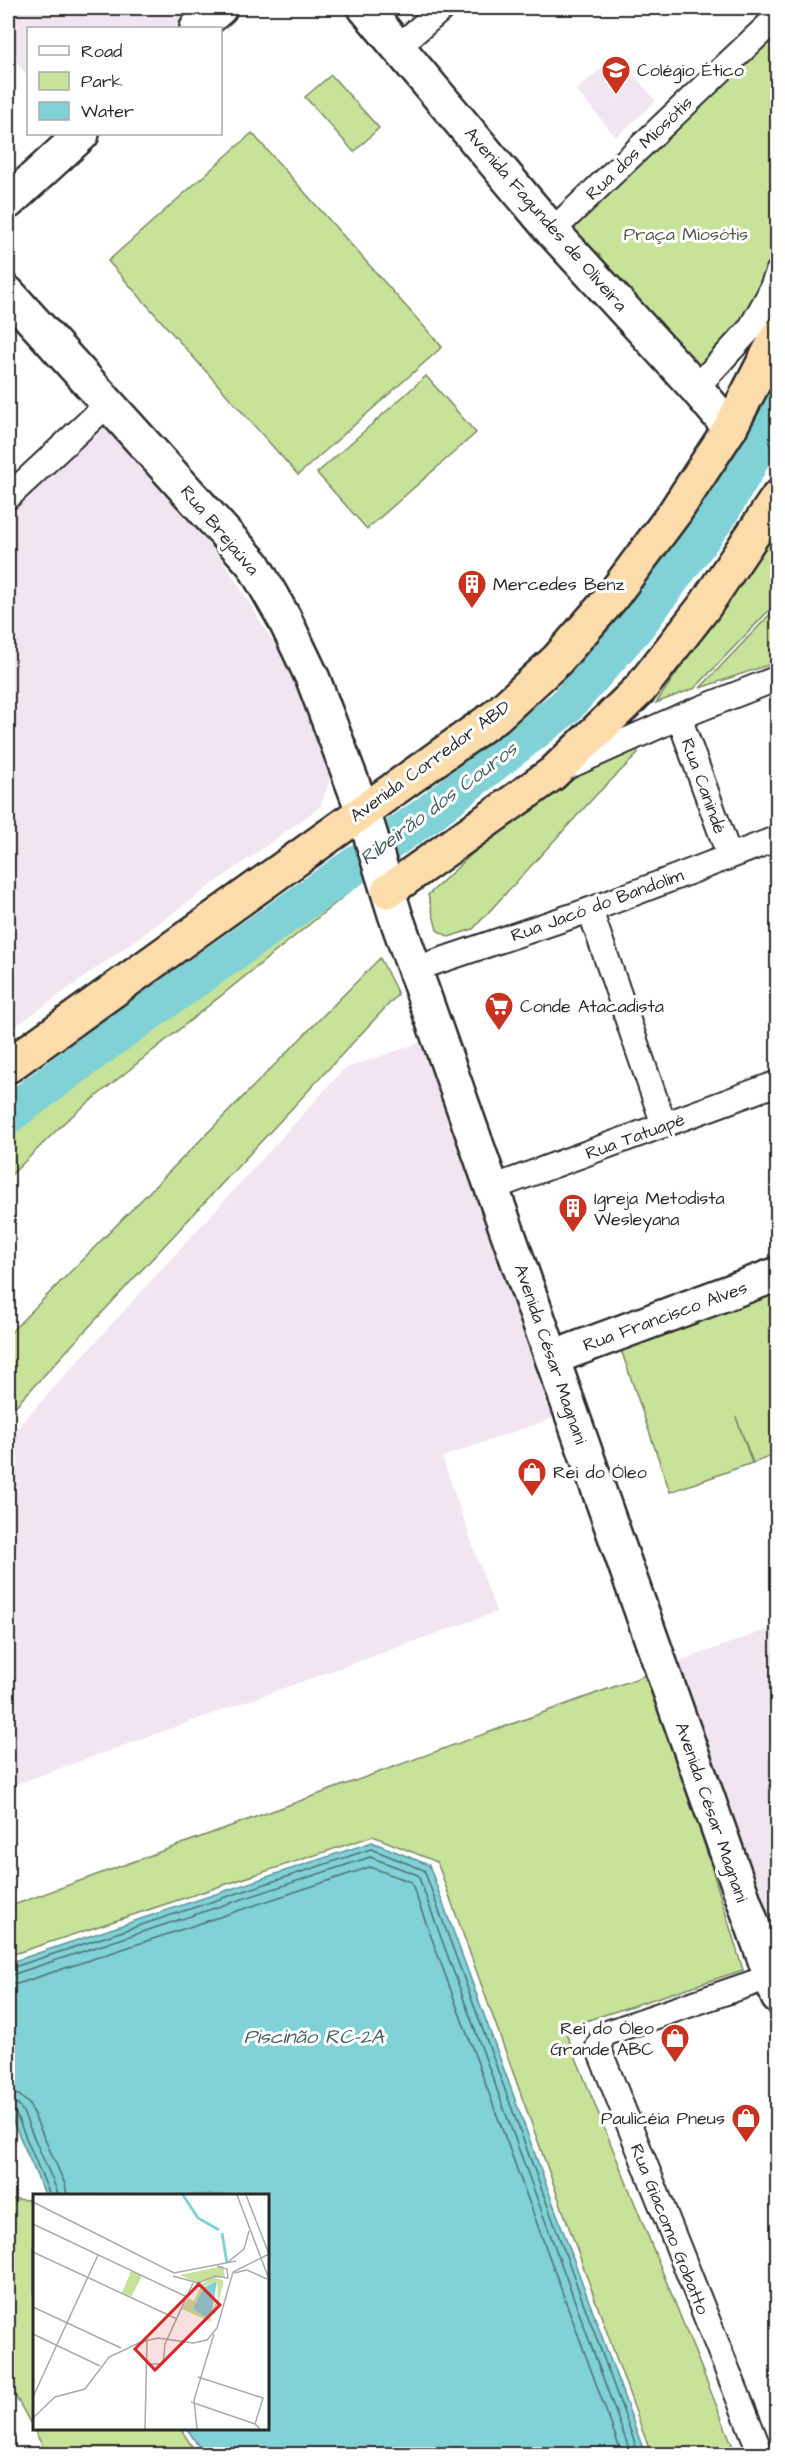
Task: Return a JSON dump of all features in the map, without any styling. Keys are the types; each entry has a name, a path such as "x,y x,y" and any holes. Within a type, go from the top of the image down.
{"highway":[{"name":"Avenida Corredor ABD","path":"8,1066 365,819 496,716 557,660 611,598 668,522 730,428 752,389 777,335"},
{"path":"385,883 552,774 640,689 704,607 777,497"}],"street":[{"path":"198,27 220,8"},
{"name":"Avenida Fagundes de Oliveira","path":"365,8 552,231 730,428"},
{"path":"399,46 443,8"},
{"name":"Rua dos Miosótis","path":"552,231 777,16"},
{"path":"8,202 81,135"},
{"path":"696,388 750,329 769,295 777,272"},
{"name":"Rua Brejaúva","path":"8,293 253,564 284,618 313,679 365,819"},
{"path":"8,497 109,403"},
{"name":"Rua Canindé","path":"552,774 679,717 777,678"},
{"name":"Rua Canindé","path":"679,717 729,855"},
{"name":"Avenida César Magnani","path":"365,819 385,883 492,1188 775,1983"},
{"name":"Rua Jacó do Bandolim","path":"415,969 590,910 777,838"},
{"path":"590,910 664,1125"},
{"name":"Rua Tatuapé","path":"492,1188 777,1083"},
{"name":"Rua Francisco Alves","path":"552,1358 777,1275"},
{"name":"Rua Giacomo Gobatto","path":"760,2454 600,2057 598,2047 604,2034 775,1983"}],"shaded area":[{"path":"8,8 210,8 188,27 27,27 27,75 8,53"},
{"name":"Colégio Ético","path":"617,55 656,101 616,137 576,90"},
{"path":"103,422 224,562 283,658 320,736 332,775 320,807 8,1032 8,509"},
{"path":"430,1039 559,1416 442,1457 496,1612 8,1787 8,1438 344,1069"},
{"path":"777,1626 777,1931 672,1664"}],"green space":[{"name":"Praça Miosótis","path":"777,23 777,246 744,325 696,381 560,231"},
{"path":"331,75 379,128 354,152 305,97"},
{"path":"252,133 442,347 298,475 108,261"},
{"path":"426,376 476,433 367,529 317,473"},
{"path":"777,527 777,602 695,688 656,703"},
{"path":"777,607 777,662 700,688"},
{"path":"637,742 638,754 597,794 473,929 449,937 437,930 428,895 489,838 567,782"},
{"path":"340,885 347,894 67,1120 8,1178 8,1135"},
{"path":"380,958 398,994 8,1414 8,1335"},
{"path":"778,1286 777,1454 753,1463 736,1417 752,1463 670,1492 618,1341"},
{"path":"652,1673 743,1970 564,2028 736,2454 651,2454 437,1862 373,1836 8,1956 8,1907"},
{"path":"8,2199 33,2200 33,2428 8,2382"},
{"path":"33,2429 181,2429 197,2454 47,2454"}],"water":[{"name":"Piscinão RC-2A","path":"372,1842 429,1865 645,2454 203,2454 188,2429 268,2429 268,2194 45,2194 8,2110 8,1963"}],"waterway":[{"name":"Ribeirão dos Couros","path":"8,1115 106,1042 428,814 565,707 636,626 717,517 747,466 778,403"}],"place":[{"name":"Colégio Ético","path":"616,96"},
{"name":"Mercedes Benz","path":"472,610"},
{"name":"Conde Atacadista","path":"499,1032"},
{"name":"Igreja Metodista Wesleyana","path":"573,1234"},
{"name":"Rei do Óleo","path":"532,1498"},
{"name":"Rei do Óleo Grande ABC","path":"675,2064"},
{"name":"Paulicéia Pneus","path":"746,2144"}]}
